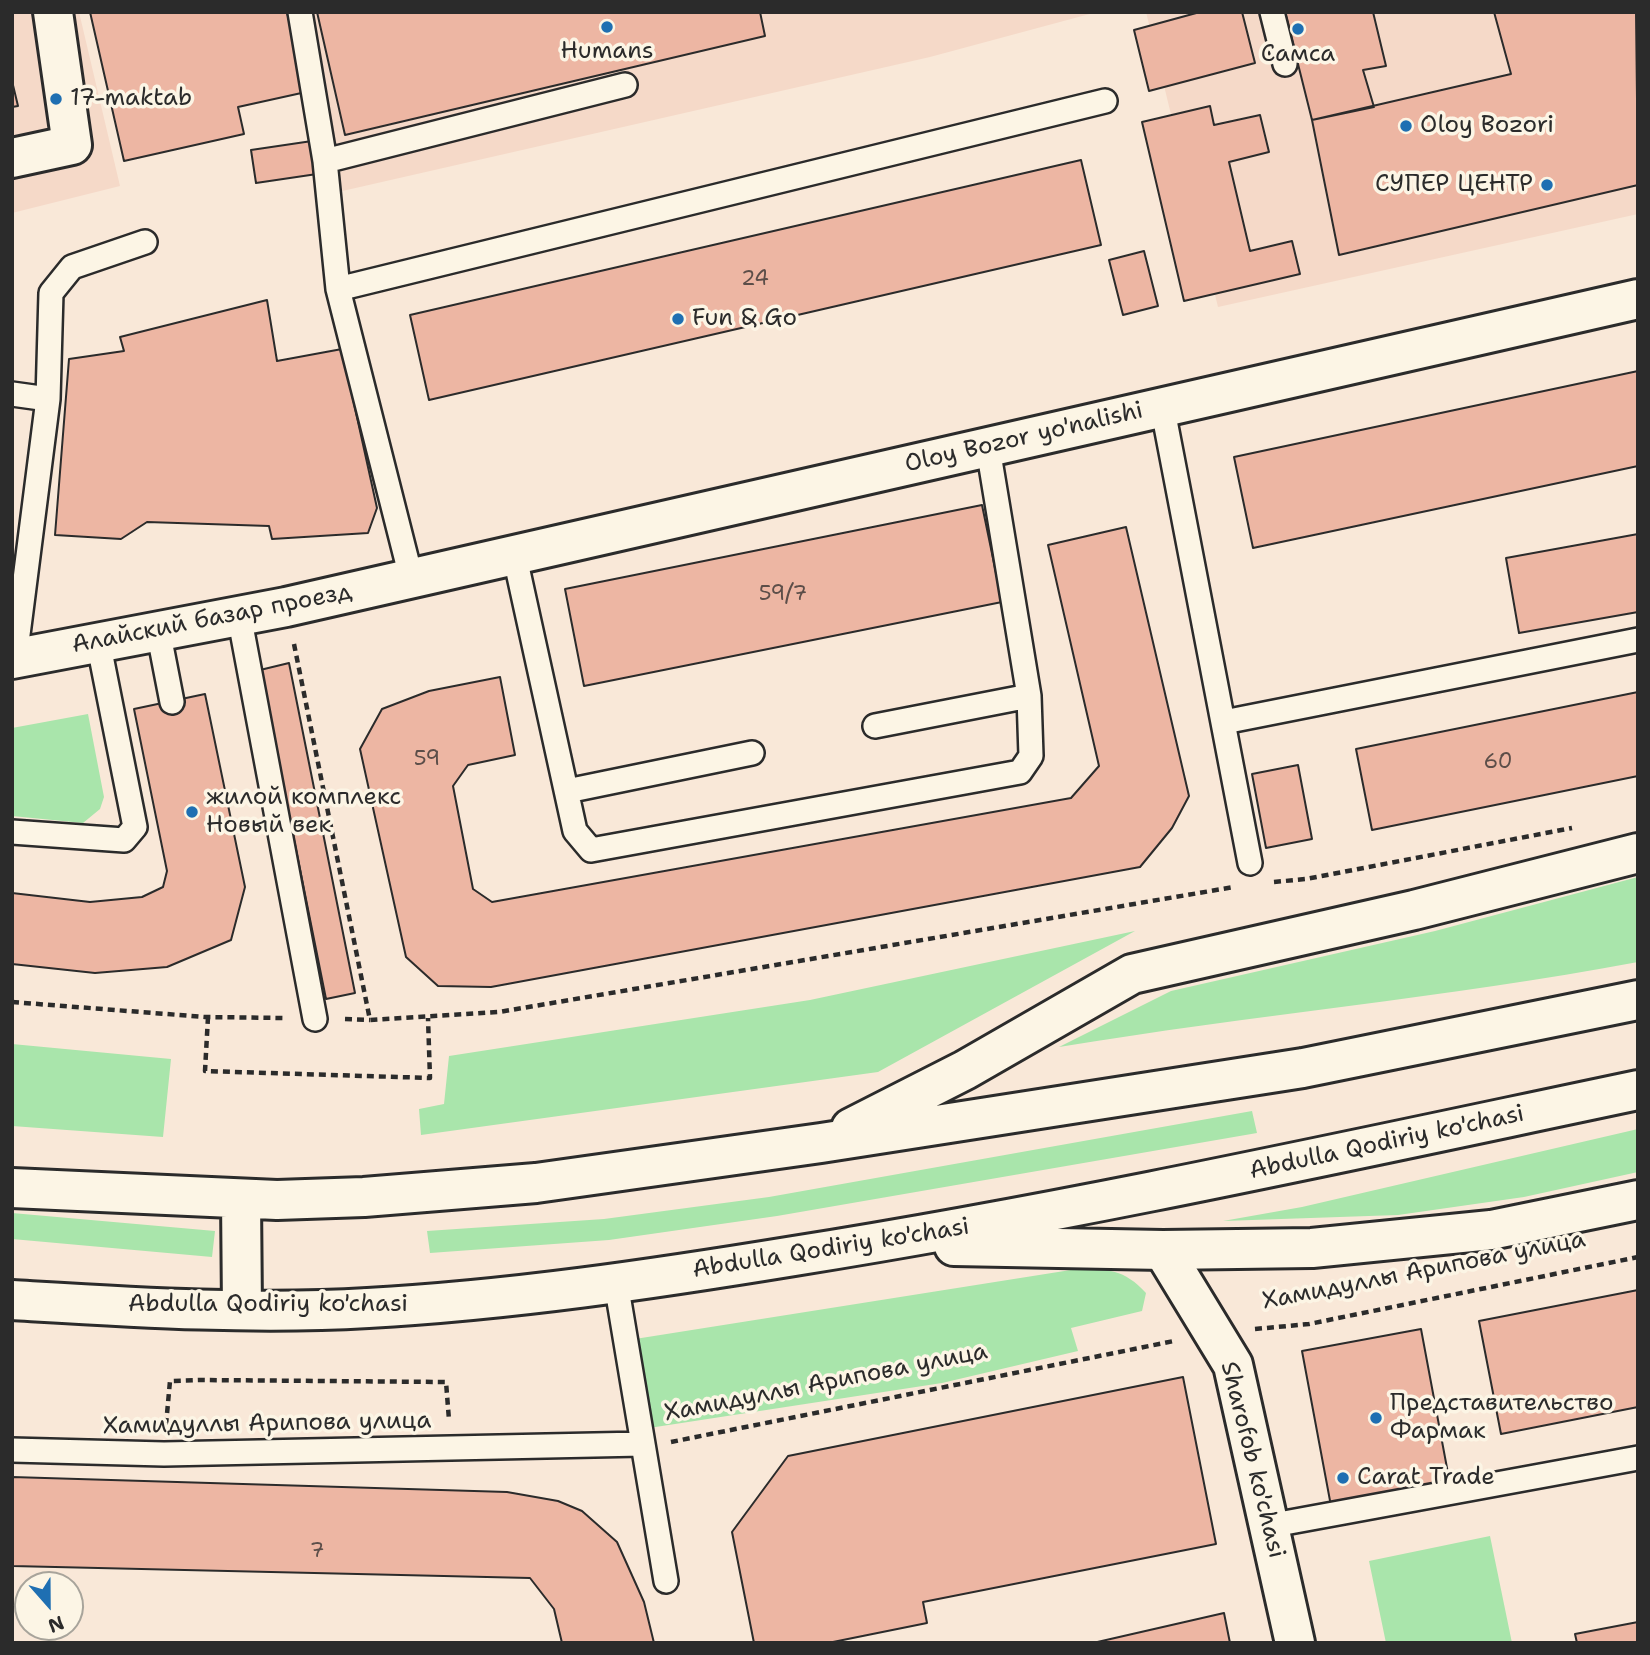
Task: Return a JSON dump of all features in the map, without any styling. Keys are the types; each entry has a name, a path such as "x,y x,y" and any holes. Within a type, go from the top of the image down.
{"main road":[{"path":"12,158 72,145 53,12"},
{"name":"Oloy Bozor yo'nalishi","path":"411,577 1638,299"},
{"name":"Алайский базар проезд","path":"14,659 286,607 411,577"},
{"path":"821,1143 965,1070 1132,974 1414,910 1638,853"},
{"path":"12,1188 241,1199 364,1197 524,1184 821,1143 1303,1068 1638,1000"},
{"name":"Abdulla Qodiriy ko'chasi","path":"12,1300 242,1309 362,1308 436,1303 615,1283 868,1244 1055,1211 1638,1090"},
{"path":"241,1199 242,1309"},
{"path":"868,1244 1163,1250 1312,1248 1491,1230 1638,1200"},
{"name":"Sharofob ko'chasi","path":"1163,1250 1233,1365 1295,1643"}],"lane":[{"path":"300,12 325,161 338,289 411,577"},
{"path":"1272,12 1285,64"},
{"path":"325,161 625,85"},
{"path":"338,289 1105,101"},
{"path":"14,659 48,399 51,293 72,267 145,242"},
{"path":"12,394 48,399"},
{"path":"1162,405 1250,863"},
{"path":"514,552 575,831 591,849 1020,772 1031,756 1029,696 988,448"},
{"path":"239,615 315,1018"},
{"path":"158,630 172,702"},
{"path":"1224,722 1638,640"},
{"path":"12,832 124,840 135,827 98,641"},
{"path":"876,726 1029,696"},
{"path":"567,791 752,753"},
{"path":"615,1283 666,1581"},
{"name":"Хамидуллы Арипова улица","path":"12,1450 164,1454 642,1444"},
{"path":"1268,1526 1638,1458"}],"path":[{"path":"286,607 370,1020"},
{"path":"1267,883 1306,879 1585,825"},
{"path":"12,1002 208,1017 370,1020 499,1012 1241,886"},
{"path":"208,1017 205,1071 430,1078 428,1018"},
{"name":"Хамидуллы Арипова улица","path":"642,1444 665,1443 1215,1332 1309,1324 1638,1257"},
{"path":"164,1454 170,1381 446,1382"}],"shaded area":[{"name":"17-maktab","path":"12,12 79,12 120,186 12,213"},
{"path":"296,12 1097,12 930,57 338,192"},
{"name":"Oloy Bozori","path":"1146,12 1638,12 1638,214 1218,307"}],"green space":[{"path":"88,714 104,797 100,809 83,823 12,816 12,728"},
{"path":"1638,877 1638,962 1494,986 1059,1047 1171,991 1435,931"},
{"path":"1135,931 878,1072 421,1135 419,1109 444,1104 449,1056 810,1000"},
{"path":"12,1044 171,1059 163,1137 12,1126"},
{"path":"1252,1111 1257,1133 777,1216 609,1240 430,1253 427,1231 604,1219 769,1197"},
{"path":"1638,1129 1638,1172 1524,1197 1398,1215 1223,1221 1302,1207"},
{"path":"12,1213 215,1231 212,1257 12,1239"},
{"path":"1077,1269 1107,1270 1130,1279 1146,1293 1142,1311 1071,1328 1078,1351 942,1383 649,1428 635,1339"},
{"path":"1490,1536 1512,1643 1386,1643 1369,1561"}],"building":[{"path":"90,12 287,12 306,92 238,107 244,134 124,161"},
{"path":"317,12 760,12 765,36 345,135"},
{"path":"1200,12 1242,12 1255,63 1149,91 1134,30"},
{"path":"1285,12 1373,12 1386,66 1363,70 1374,107 1312,120"},
{"path":"1494,12 1636,12 1638,185 1339,255 1312,120 1511,74"},
{"path":"12,81 18,106 12,107"},
{"path":"1210,106 1214,125 1260,115 1269,152 1229,162 1250,251 1292,241 1300,274 1184,301 1142,122"},
{"path":"312,141 317,174 256,183 251,150"},
{"path":"1081,160 1101,245 429,400 410,315"},
{"path":"1144,251 1158,306 1123,315 1109,260"},
{"path":"267,300 277,361 342,349 377,508 368,533 272,539 269,526 147,522 121,539 55,535 69,359 124,351 120,337"},
{"path":"1638,371 1638,466 1253,548 1234,457"},
{"path":"982,505 1002,602 584,686 565,589"},
{"path":"1126,527 1189,796 1172,828 1140,867 491,987 438,986 406,957 360,749 382,709 429,691 500,677 515,755 468,765 453,786 473,889 492,902 1071,798 1099,766 1048,545"},
{"path":"1638,534 1638,612 1519,633 1506,558"},
{"path":"289,663 355,993 326,999 260,670"},
{"path":"1638,692 1638,776 1372,830 1356,749"},
{"name":"жилой комплекс Новый век","path":"205,694 245,887 231,940 167,967 95,973 12,964 12,893 90,902 142,897 163,887 167,871 134,709"},
{"path":"1298,765 1312,839 1266,848 1252,774"},
{"path":"1638,1290 1638,1407 1501,1434 1479,1321"},
{"name":"Представительство Фармак","path":"1421,1329 1450,1484 1331,1506 1302,1351"},
{"path":"1183,1377 1216,1544 923,1602 927,1623 828,1643 754,1643 732,1532 788,1456"},
{"path":"12,1477 507,1492 558,1501 582,1511 617,1542 644,1602 654,1643 562,1643 554,1609 530,1578 12,1566"},
{"path":"1224,1613 1230,1643 1093,1643"},
{"path":"1638,1622 1638,1643 1577,1643 1575,1634"}],"place":[{"name":"Humans","path":"607,27"},
{"name":"Самса","path":"1298,29"},
{"name":"17-maktab","path":"56,99"},
{"name":"Oloy Bozori","path":"1406,126"},
{"name":"СУПЕР ЦЕНТР","path":"1547,185"},
{"name":"Fun & Go","path":"678,319"},
{"name":"жилой комплекс Новый век","path":"192,812"},
{"name":"Представительство Фармак","path":"1376,1418"},
{"name":"Carat Trade","path":"1343,1478"}]}
